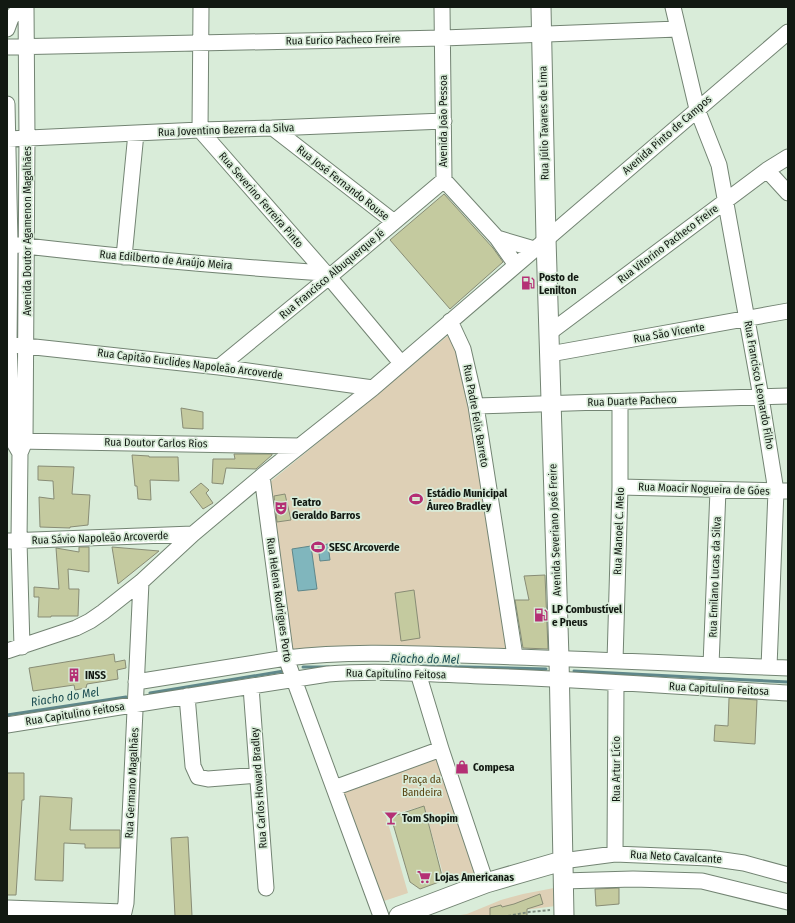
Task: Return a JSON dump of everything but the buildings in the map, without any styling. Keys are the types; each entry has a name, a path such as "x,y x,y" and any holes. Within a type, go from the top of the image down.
{"main road":[{"name":"Rua Júlio Tavares de Lima","path":"540,244 541,7"},
{"name":"Avenida Severiano José Freire","path":"540,244 550,333 564,913"},
{"path":"399,916 486,882 562,861"}],"street":[{"path":"7,29 11,18 21,7"},
{"name":"Avenida Doutor Agamenon Magalhães","path":"22,647 13,541 27,345 26,7"},
{"path":"200,130 201,7"},
{"name":"Avenida João Pessoa","path":"442,7 444,180 497,238 516,265"},
{"name":"Rua Francisco Leonardo Filho","path":"673,7 697,109 719,165 761,397 782,491 769,668"},
{"name":"Rua Eurico Pacheco Freire","path":"7,47 443,38 678,29"},
{"name":"Avenida Pinto de Campos","path":"7,651 76,628 90,621 141,582 193,534 262,476 373,388 788,32"},
{"name":"Avenida Doutor Agamenon Magalhães","path":"7,104 8,344 19,445"},
{"name":"Rua Joventino Bezerra da Silva","path":"8,139 444,121"},
{"name":"Rua José Fernando Rouse","path":"272,128 394,222"},
{"name":"Rua Severino Ferreira Pinto","path":"200,130 327,275 401,363"},
{"path":"124,257 136,133"},
{"name":"Rua Vitorino Pacheco Freire","path":"550,333 726,200 767,170 788,157"},
{"path":"767,170 788,193"},
{"name":"Rua Francisco Albuquerque Jé","path":"219,367 327,275 444,180"},
{"path":"497,238 540,244"},
{"name":"Rua Edilberto de Araújo Meira","path":"8,244 124,257 327,275"},
{"name":"Rua São Vicente","path":"550,354 788,312"},
{"name":"Rua Padre Felix Barreto","path":"450,322 463,349 476,406 515,656"},
{"name":"Rua Capitão Euclides Napoleão Arcoverde","path":"8,344 219,367 373,388"},
{"name":"Rua Duarte Pacheco","path":"476,406 788,396"},
{"name":"Rua Manoel C. Melo","path":"615,660 620,486 620,402"},
{"name":"Rua Doutor Carlos Rios","path":"19,445 300,446"},
{"name":"Rua Helena Rodrigues Porto","path":"262,476 286,658 334,788"},
{"name":"Rua Moacir Nogueira de Góes","path":"620,486 782,491"},
{"name":"Rua Emilano Lucas da Silva","path":"711,665 718,490"},
{"name":"Rua Sávio Napoleão Arcoverde","path":"13,541 193,534"},
{"name":"Rua Germano Magalhães","path":"124,915 126,903 141,582"},
{"name":"Rua Capitulino Feitosa","path":"136,682 286,658 358,653 515,656 788,668"},
{"name":"Rua Capitulino Feitosa","path":"7,725 187,696 345,673 418,673 558,678 616,683 788,693"},
{"path":"418,673 441,749 486,882"},
{"name":"Rua Artur Lício","path":"615,854 616,683"},
{"name":"Rua Carlos Howard Bradley","path":"251,687 266,888"},
{"path":"187,696 193,766 198,777 208,780 258,775"},
{"path":"382,916 334,788 441,749"},
{"name":"Rua Neto Cavalcante","path":"562,861 615,854 709,858 744,863 788,875"},
{"name":"Rua Neto Cavalcante","path":"563,881 633,879 702,881 788,902"},
{"path":"7,908 30,912 124,915"}],"path":[{"path":"508,916 529,912 564,913"}],"green space":[{"path":"450,334 460,354 506,648 321,650 291,652 270,482"},
{"name":"Praça da Bandeira","path":"436,757 474,873 445,881 424,806 386,816 408,893 384,901 341,792"},
{"path":"554,888 556,906 524,910 501,916 454,916 467,914 501,900"}],"water":[{"path":"328,544 330,560 320,561 318,546"},
{"path":"311,546 317,589 298,591 292,549"}],"waterway":[{"name":"Riacho do Mel","path":"423,666 546,669"},
{"name":"Riacho do Mel","path":"303,667 329,667"},
{"name":"Riacho do Mel","path":"150,693 284,671"},
{"name":"Riacho do Mel","path":"574,671 788,682"},
{"name":"Riacho do Mel","path":"7,715 126,697"}],"place":[{"name":"Posto de Lenilton","path":"528,283"},
{"name":"Estádio Municipal Áureo Bradley","path":"416,499"},
{"name":"Teatro Geraldo Barros","path":"281,508"},
{"name":"SESC Arcoverde","path":"318,547"},
{"name":"LP Combustível e Pneus","path":"541,615"},
{"name":"INSS","path":"74,675"},
{"name":"Compesa","path":"462,767"},
{"name":"Tom Shopim","path":"391,818"},
{"name":"Lojas Americanas","path":"424,877"}]}
